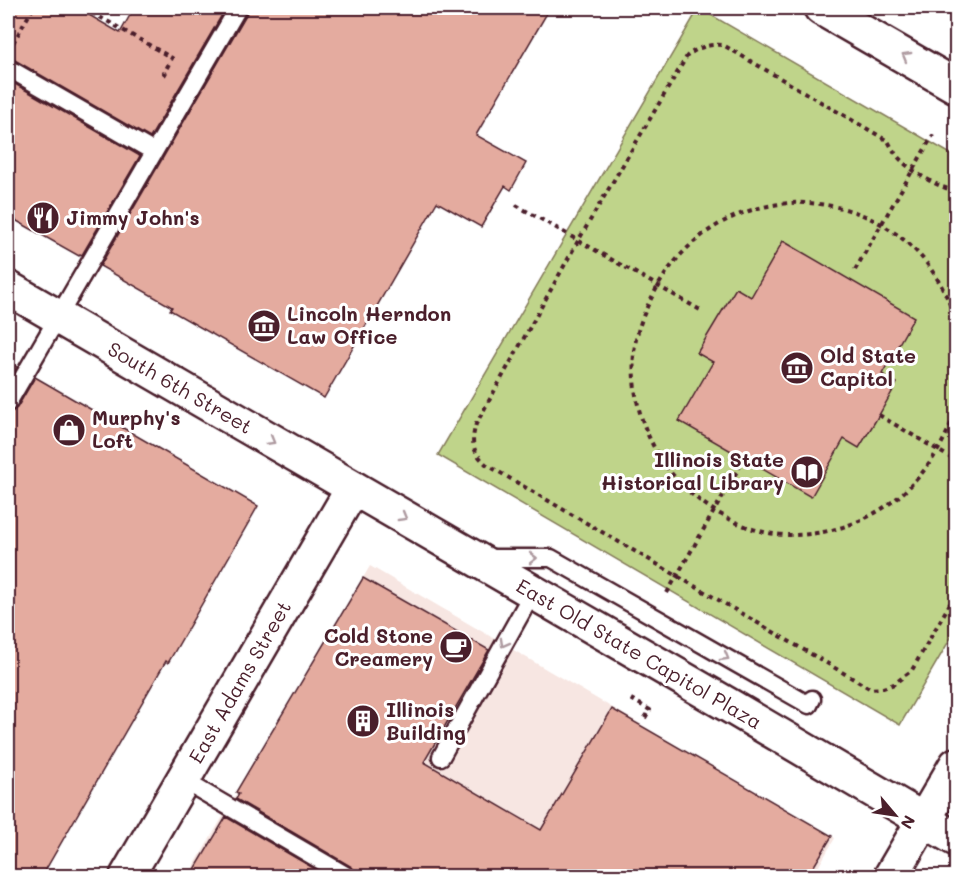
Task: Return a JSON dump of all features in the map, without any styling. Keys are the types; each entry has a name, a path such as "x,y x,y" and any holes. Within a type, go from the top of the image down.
{"main road":[{"path":"821,8 957,86"},
{"name":"South 6th Street","path":"8,288 353,488"},
{"name":"East Old State Capitol Plaza","path":"353,488 957,839"},
{"name":"East Adams Street","path":"127,876 353,488"},
{"path":"891,876 957,765"}],"lane":[{"path":"8,403 238,8"},
{"path":"8,68 154,152"},
{"path":"474,558 550,558 809,705 812,699"},
{"path":"441,757 533,592"},
{"path":"183,780 347,876"}],"path":[{"path":"8,52 33,8"},
{"path":"84,8 172,58 164,73 191,89"},
{"path":"911,8 923,14 927,8"},
{"path":"957,190 949,191 913,170 901,161 888,141 723,45 695,49 687,56 578,241 473,433 476,455 487,465 871,689 894,684 912,670 957,593"},
{"path":"855,270 933,135"},
{"path":"957,323 952,305 931,268 918,252 881,225 851,209 828,204 777,203 754,209 715,226 678,256 657,287 640,323 634,352 634,378 642,421 662,463 686,490 714,511 750,528 785,535 823,532 840,528 861,520 900,496 916,483 939,451 957,409"},
{"path":"516,205 702,311"},
{"path":"879,415 957,461"},
{"path":"662,601 740,466"},
{"path":"630,699 650,710 643,721"}],"shaded area":[{"path":"370,566 835,838 813,876 188,876"}],"green space":[{"path":"699,8 956,157 956,629 900,725 438,455"}],"building":[{"path":"8,8 77,8 120,33 134,8 226,8 150,138 8,58"},
{"path":"248,8 550,8 476,135 526,163 511,190 505,186 481,227 437,202 324,398 170,310 172,307 100,266"},
{"path":"8,80 140,156 82,255 79,256 8,216"},
{"name":"Old State Capitol","path":"783,241 914,317 882,374 897,383 879,415 859,448 844,439 811,497 679,421 713,362 697,353 736,288 751,297"},
{"path":"8,361 17,367 8,383"},
{"path":"35,377 258,506 42,876 8,876 8,413 17,408"},
{"path":"363,578 489,650 424,762 541,830 612,709 832,836 808,876 357,876 352,867 236,799 239,794 236,792"},
{"path":"226,817 327,876 191,876"}],"place":[{"name":"Jimmy John's","path":"43,218"},
{"name":"Lincoln Herndon Law Office","path":"264,326"},
{"name":"Old State Capitol","path":"797,368"},
{"name":"Murphy's Loft","path":"69,430"},
{"name":"Illinois State Historical Library","path":"807,472"},
{"name":"Cold Stone Creamery","path":"456,647"},
{"name":"Illinois Building","path":"363,721"}]}
